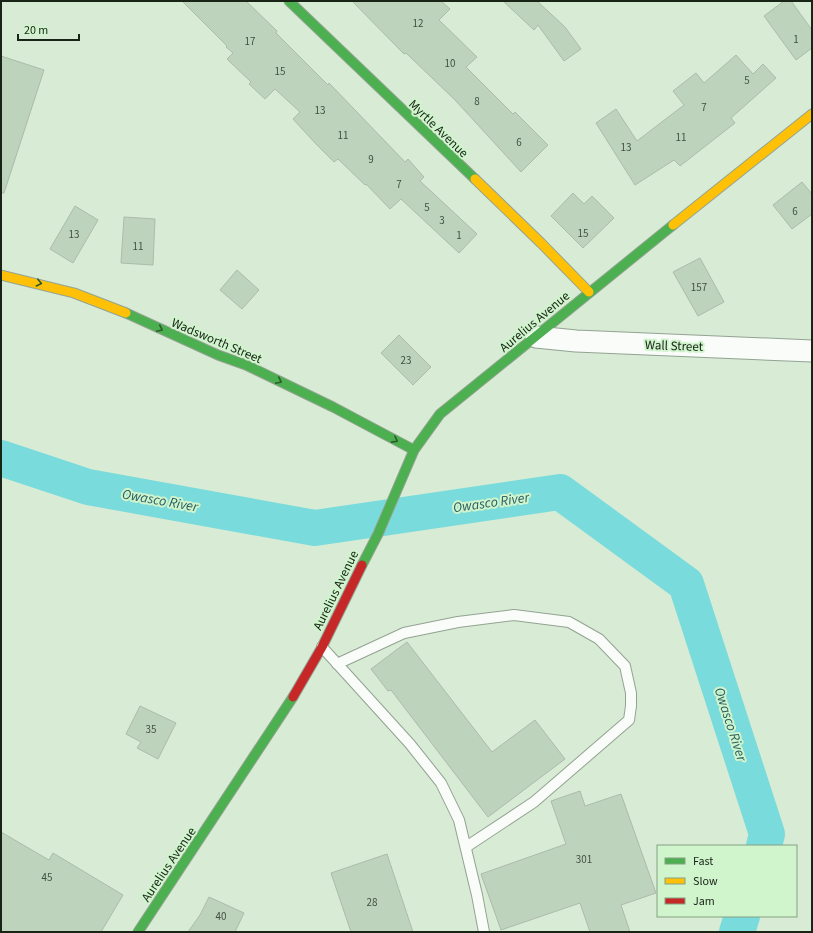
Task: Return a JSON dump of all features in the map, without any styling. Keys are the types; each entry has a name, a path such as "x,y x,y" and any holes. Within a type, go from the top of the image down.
{"street":[{"name":"Myrtle Avenue","path":"289,1 518,221 571,274"},
{"name":"Aurelius Avenue","path":"138,932 297,692 322,647 378,534 414,450 440,414 536,337 589,292 812,114"},
{"name":"Aurelius Avenue","path":"571,274 589,292"},
{"name":"Wadsworth Street","path":"1,275 74,292 128,314 218,355 246,365 326,403 414,450"},
{"name":"Wall Street","path":"536,337 576,341 812,351"}],"lane":[{"path":"337,664 404,633 458,622 514,615 568,622 599,639 625,666 631,693 632,706 628,720 534,802 466,847"},
{"path":"322,647 410,744 441,783 459,820 477,894 484,932"}],"building":[{"path":"182,1 246,1 277,31 276,33 328,85 329,83 405,162 408,159 424,177 420,181 477,234 459,253 401,199 390,209 366,184 365,185 338,159 334,162 316,144 293,119 300,112 275,89 265,99 249,84 251,82 227,59 233,53"},
{"path":"352,1 441,1 450,9 439,20 477,57 466,67 513,114 515,112 548,145 521,172 455,100 406,53 404,54"},
{"path":"503,1 537,1 565,27 581,49 564,61 538,25 534,30"},
{"path":"784,1 791,1 812,30 812,48 796,60 764,16"},
{"path":"736,55 753,74 763,64 776,78 731,118 735,123 680,166 674,160 635,185 596,123 616,109 637,141 684,105 673,91 696,73 704,83"},
{"path":"1,56 44,70 4,193 1,193"},
{"path":"802,182 812,194 812,214 792,229 773,205"},
{"path":"573,193 584,204 592,196 614,218 583,248 551,216"},
{"path":"75,206 98,220 73,263 50,249"},
{"path":"124,217 155,219 153,265 121,263"},
{"path":"700,258 724,302 698,316 673,272"},
{"path":"237,270 259,290 242,309 220,290"},
{"path":"399,335 431,367 413,385 381,353"},
{"path":"407,642 492,752 535,720 565,759 488,817 391,690 388,691 371,669"},
{"path":"140,706 176,723 158,759 137,748 141,742 126,734"},
{"path":"580,791 585,806 621,794 656,893 621,905 630,932 590,932 580,903 501,930 481,874 566,844 551,801"},
{"path":"1,832 49,860 53,853 123,895 101,932 1,932"},
{"path":"387,854 413,932 351,932 331,873"},
{"path":"209,897 244,913 235,932 188,932 200,915"}],"waterway":[{"name":"Owasco River","path":"1,458 88,487 315,528 560,492 686,584 767,834 764,845"},
{"name":"Owasco River","path":"737,932 742,917"}],"traffic: fast":[{"path":"289,1 475,179"},
{"path":"362,565 378,534 414,450 440,414 673,225"},
{"path":"126,313 218,355 246,365 333,407 414,450"},
{"path":"138,932 293,697"}],"traffic: slow":[{"path":"673,225 812,114"},
{"path":"475,179 589,292"},
{"path":"1,275 74,293 126,313"}],"traffic: jam":[{"path":"293,697 322,647 362,565"}]}
